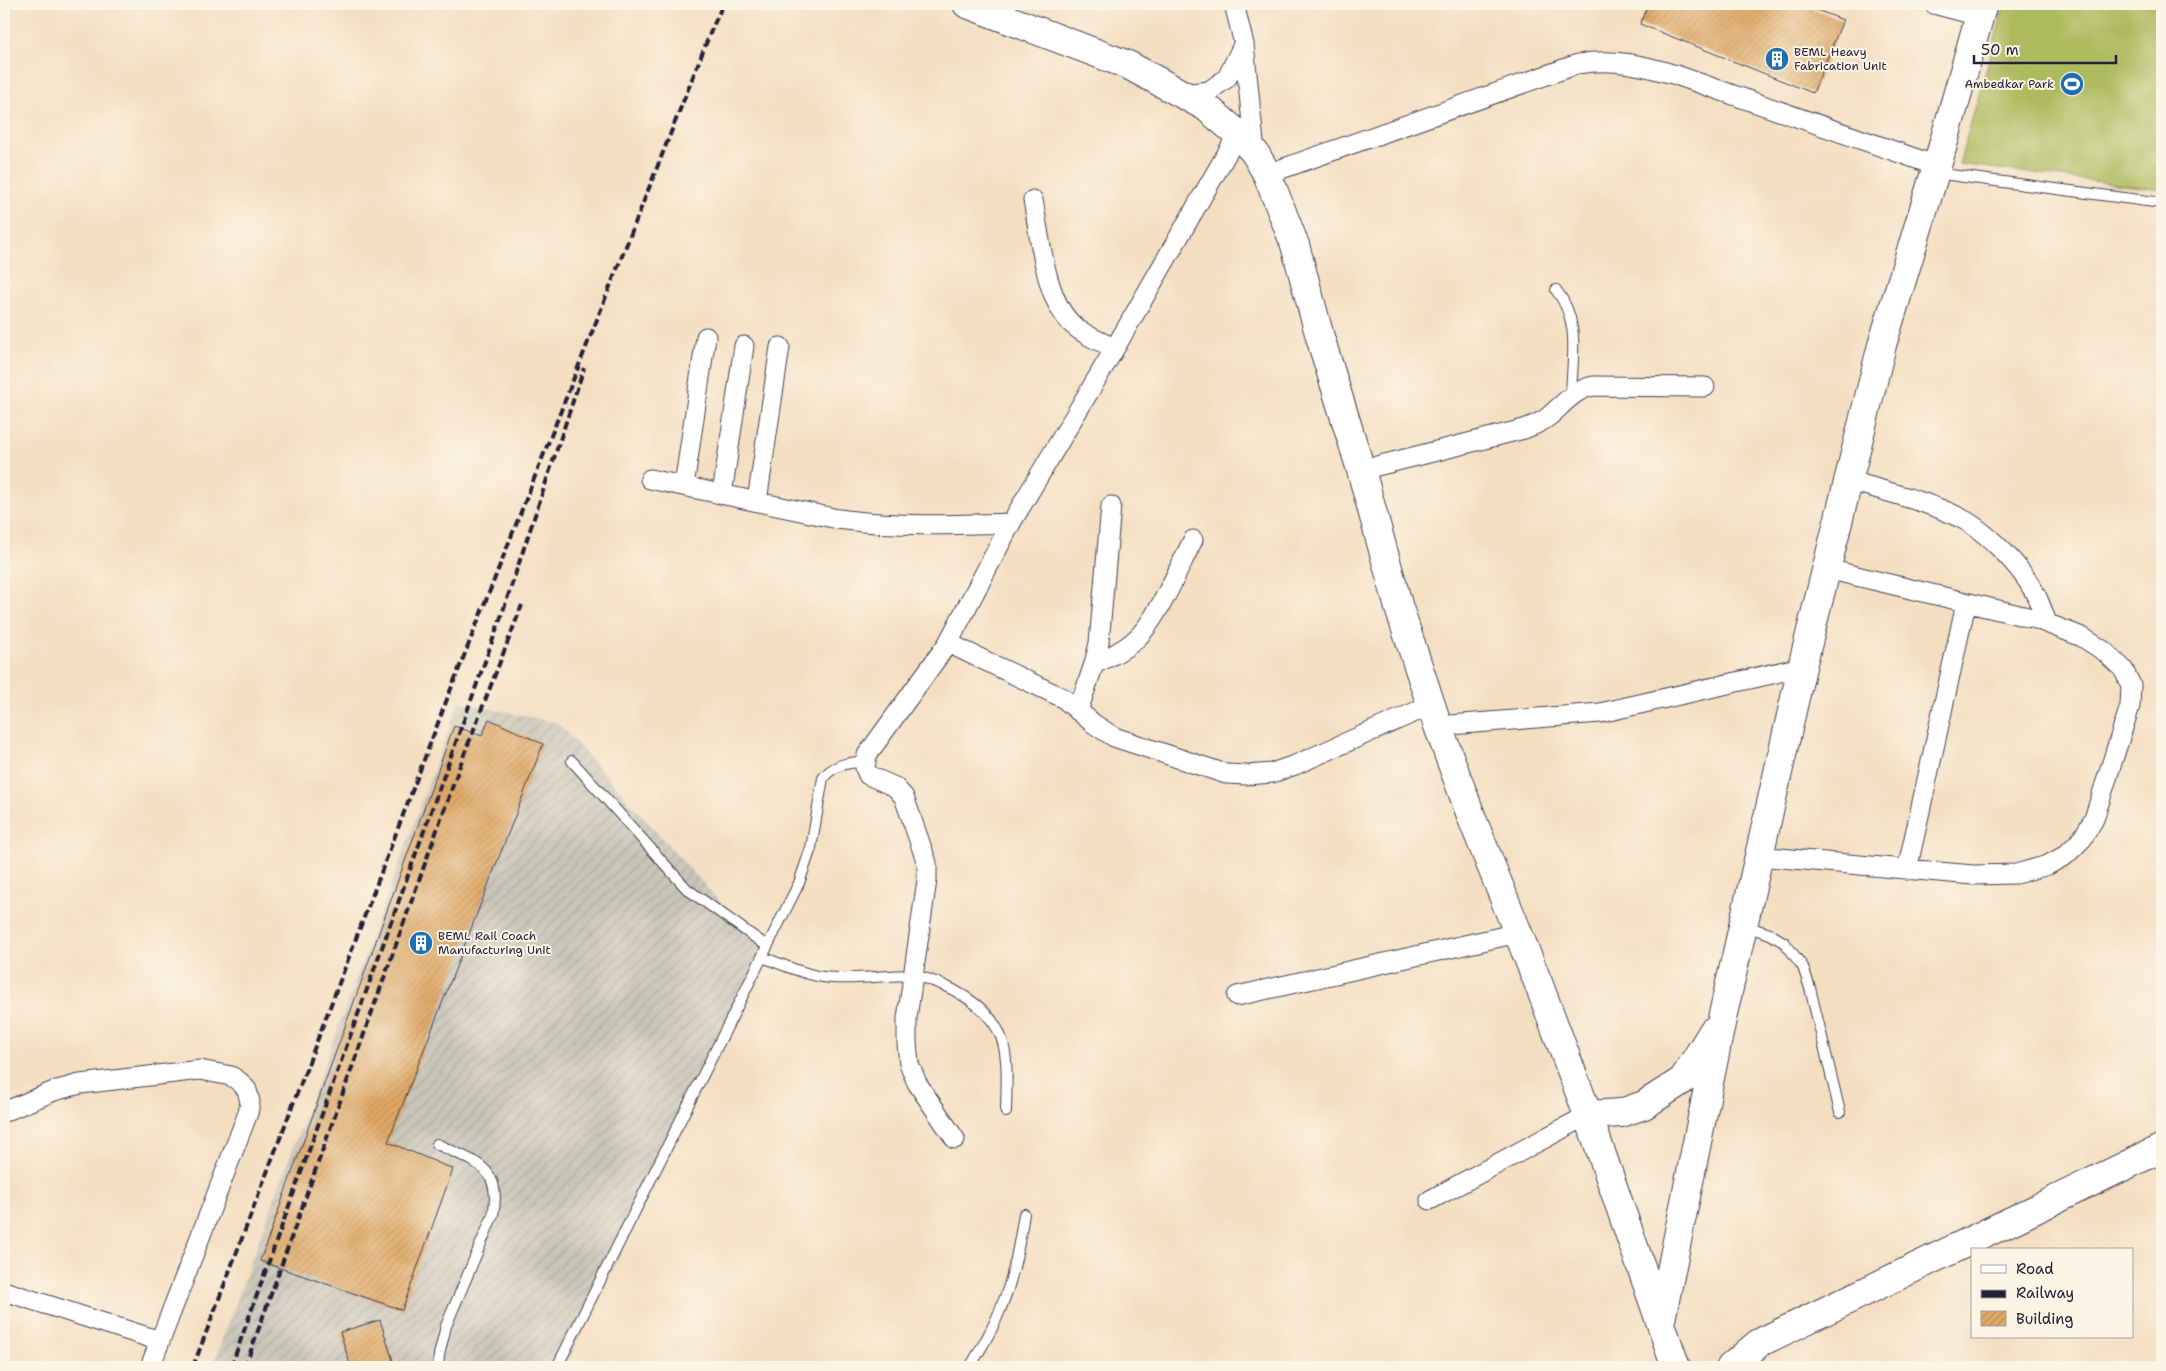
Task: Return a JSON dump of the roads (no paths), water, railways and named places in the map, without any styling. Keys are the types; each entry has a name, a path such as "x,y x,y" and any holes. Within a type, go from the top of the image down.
{"main road":[{"path":"966,4 1128,65 1206,108 1254,154 1295,245 1399,608 1434,715 1473,821 1588,1115 1676,1367"},
{"path":"1661,1320 1742,925 1802,667 1882,345 1936,169 1981,10"},
{"path":"1588,1115 1621,1113 1644,1105 1683,1080 1723,1014"},
{"path":"1731,1367 1759,1343 2162,1148"}],"street":[{"path":"1234,4 1244,44 1254,154"},
{"path":"1934,4 1981,10"},
{"path":"1182,94 1209,92 1228,78 1244,44"},
{"path":"955,1139 927,1100 909,1064 907,1018 927,880 927,863 904,797 895,787 868,775 865,761 867,755 948,643 1011,523 1115,348 1254,154 1578,64 1594,61 1620,61 1647,66 1676,75 1936,169"},
{"path":"1033,200 1050,288 1056,304 1074,326 1115,348"},
{"path":"684,486 706,337"},
{"path":"722,494 744,346"},
{"path":"757,502 780,347"},
{"path":"1361,470 1524,429 1546,418 1578,391 1593,386 1705,386"},
{"path":"650,479 838,519 883,524 1011,523"},
{"path":"1848,480 1946,512 1969,523 1988,538 2022,574 2038,598 2047,623"},
{"path":"1078,711 1094,664 1099,642 1112,506"},
{"path":"1094,664 1112,656 1134,640 1145,628 1154,615 1193,540"},
{"path":"1757,856 1973,875 2016,874 2048,865 2066,855 2082,839 2094,818 2130,706 2131,685 2123,669 2104,651 2082,637 2047,623 1827,569"},
{"path":"1907,870 1966,603"},
{"path":"948,643 1063,698 1099,728 1114,737 1226,774 1247,775 1272,773 1434,715 1600,713 1802,667"},
{"path":"1237,996 1518,933"},
{"path":"4,1112 73,1085 193,1071 231,1076 247,1090 250,1102 248,1114 150,1367"},
{"path":"1430,1200 1588,1115"},
{"path":"4,1291 160,1341"}],"lane":[{"path":"1936,169 2162,203"},
{"path":"1556,290 1567,306 1573,325 1572,396"},
{"path":"572,761 687,889 767,946"},
{"path":"557,1367 800,882 808,860 822,778 837,766 865,761"},
{"path":"1742,925 1770,934 1785,943 1803,966 1840,1112"},
{"path":"762,957 806,973 823,976 864,979 913,975 950,988 973,1001 991,1018 1002,1036 1007,1058 1006,1112"},
{"path":"437,1144 479,1165 487,1172 495,1184 496,1198 493,1215 446,1326 438,1367"},
{"path":"970,1367 1003,1303 1016,1257 1024,1214"}],"railway":[{"path":"193,1367 449,694 723,4"},
{"path":"231,1367 501,617 584,368"},
{"path":"245,1367 462,760 522,605"}],"place":[{"name":"BEML Heavy Fabrication Unit","path":"1777,59"},
{"name":"Ambedkar Park","path":"2072,84"},
{"name":"BEML Rail Coach Manufacturing Unit","path":"421,943"}]}
